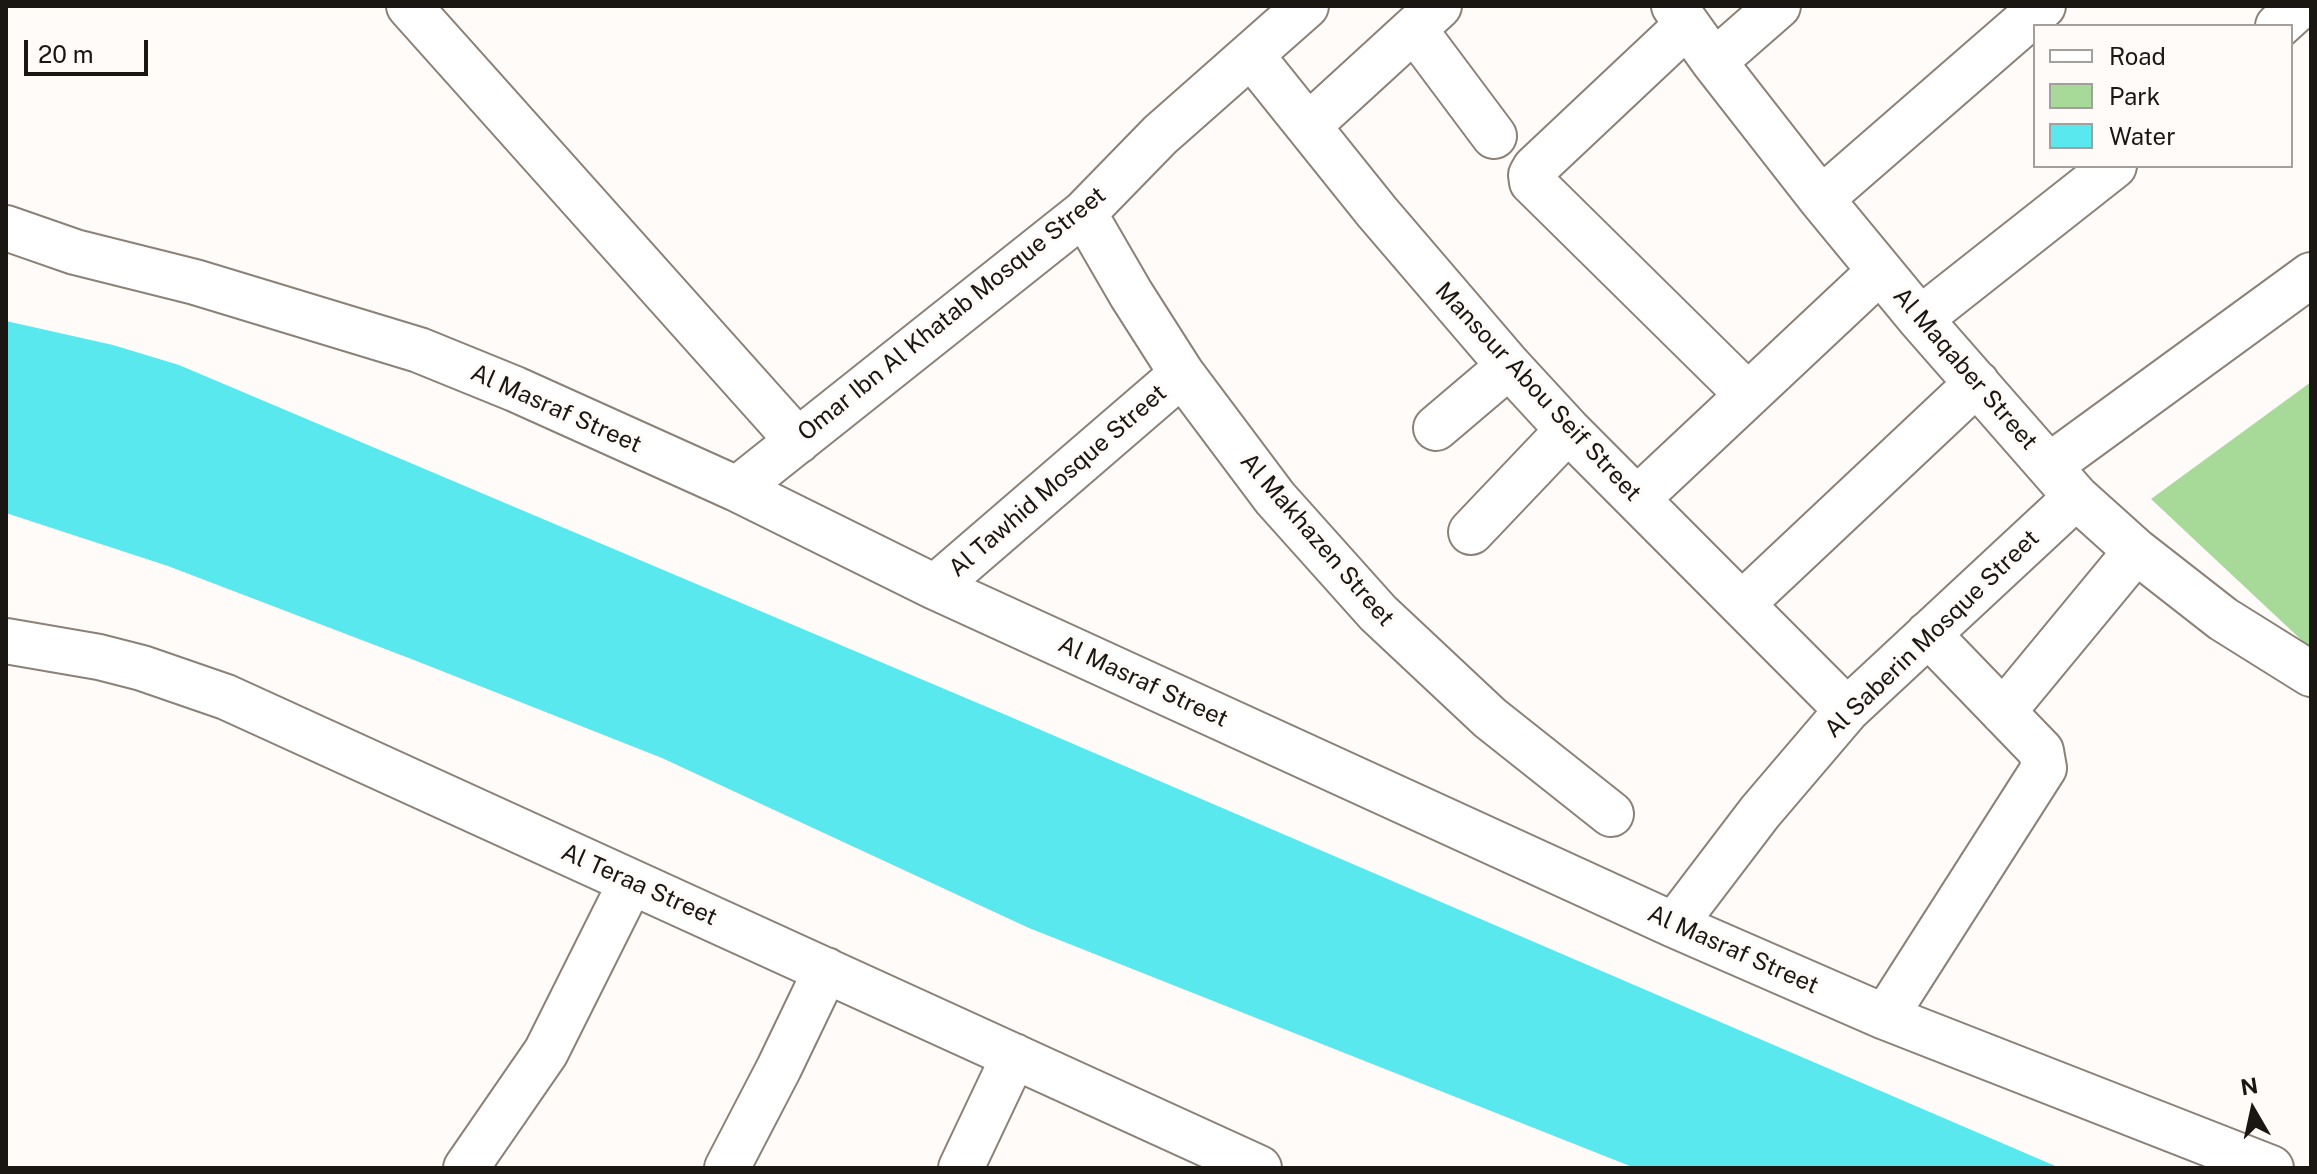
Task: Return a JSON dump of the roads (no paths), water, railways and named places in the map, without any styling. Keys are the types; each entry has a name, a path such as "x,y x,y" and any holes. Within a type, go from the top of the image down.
{"street":[{"path":"409,6 798,441"},
{"name":"Omar Ibn Al Khatab Mosque Street","path":"737,489 1084,213 1160,135 1306,6"},
{"path":"1714,62 1778,6"},
{"path":"1821,199 2043,6"},
{"path":"2280,24 2300,6"},
{"path":"1680,15 1535,168 1531,175 1532,182 1747,394"},
{"name":"Al Maqaber Street","path":"1680,15 1880,271 2062,481 2136,551 2223,619 2311,674"},
{"path":"1308,126 1426,18 1494,136"},
{"name":"Mansour Abou Seif Street","path":"1251,55 1377,212 1509,366 1568,430 1847,710"},
{"path":"1920,319 2111,168"},
{"name":"Al Makhazen Street","path":"1084,213 1182,374 1275,498 1378,613 1490,718 1611,814"},
{"name":"Al Masraf Street","path":"6,228 75,252 195,282 419,350 515,389 737,489 935,587 1674,925 1885,1017 2271,1168"},
{"path":"1637,499 1880,271"},
{"name":"Al Saberin Mosque Street","path":"1674,925 1760,812 1847,710 1928,634 2062,481 2311,275"},
{"path":"1436,428 1509,366"},
{"name":"Al Tawhid Mosque Street","path":"935,587 1182,374"},
{"path":"1742,604 1977,383"},
{"path":"1471,532 1568,430"},
{"path":"2003,712 2136,551"},
{"path":"1885,1017 2044,768 2041,751 1928,634"},
{"name":"Al Teraa Street","path":"6,641 128,664 212,692 1014,1056 1212,1158 1259,1168"},
{"path":"466,1168 546,1052 631,882"},
{"path":"727,1168 826,970"},
{"path":"961,1168 1014,1056"}],"water":[{"path":"6,321 113,345 179,365 1006,715 2060,1168 1635,1168 1029,928 662,758 168,566 6,513"}]}
